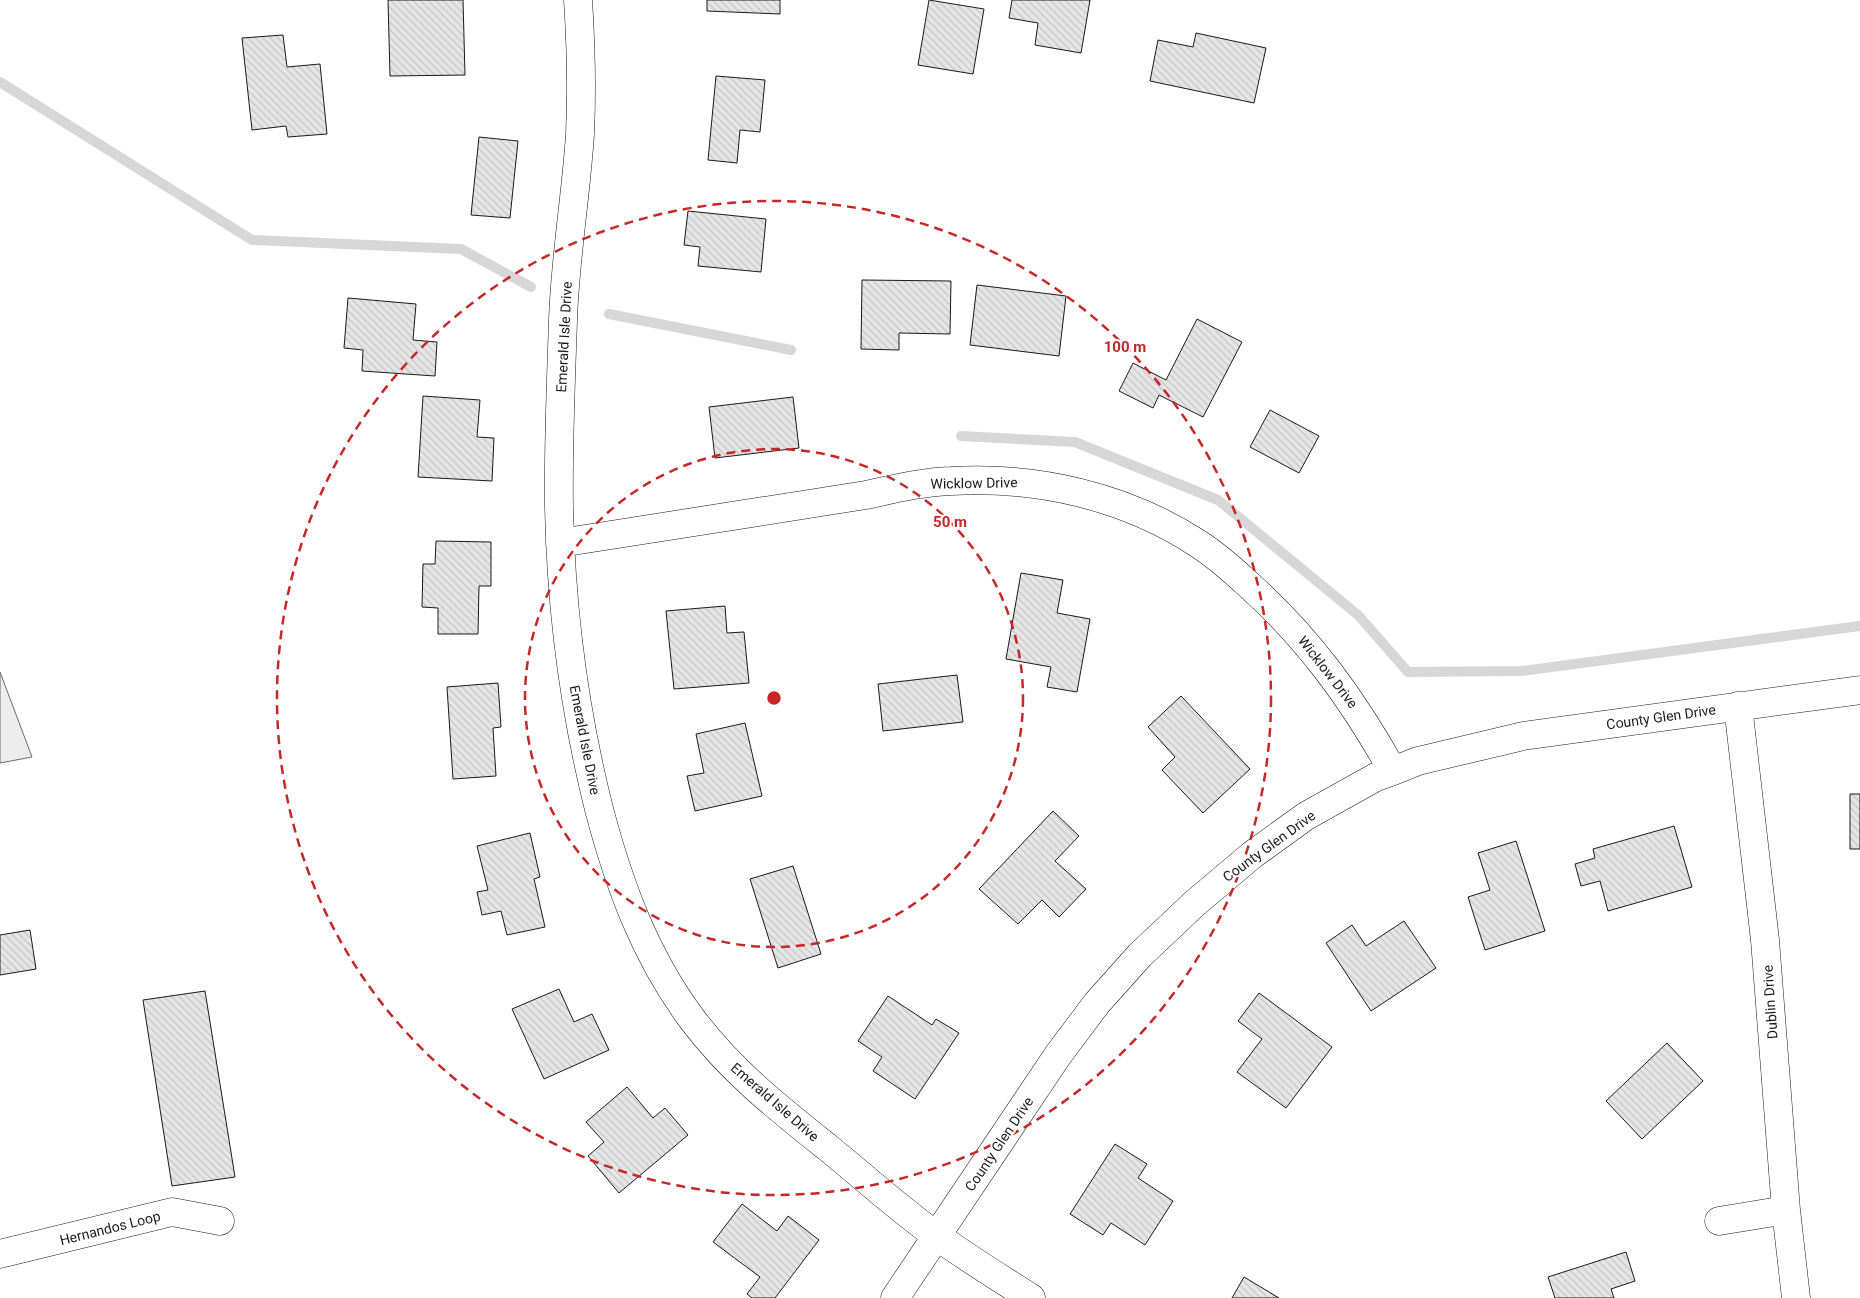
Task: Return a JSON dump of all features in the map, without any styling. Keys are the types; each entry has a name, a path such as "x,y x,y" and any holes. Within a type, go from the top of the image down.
{"street":[{"name":"Emerald Isle Drive","path":"578,0 582,57 580,126 563,314 559,503 560,543 566,622 575,692 592,779 612,858 645,944 692,1019 753,1087 938,1236 1031,1298"},
{"name":"Wicklow Drive","path":"560,543 866,495 908,486 950,481 994,480 1037,484 1079,492 1120,505 1160,522 1198,543 1238,574 1275,608 1309,645 1354,706 1393,770"},
{"name":"County Glen Drive","path":"895,1298 1058,1055 1097,1004 1140,955 1194,904 1252,856 1306,816 1376,777 1393,770 1418,761 1523,736 1860,690"},
{"name":"Dublin Drive","path":"1738,706 1765,940 1786,1210 1796,1298"},
{"path":"1719,1222 1786,1210"},
{"name":"Hernandos Loop","path":"0,1254 172,1212 220,1221"}],"shaded area":[{"path":"0,672 32,757 0,763"}],"building":[{"path":"388,0 463,0 465,75 390,76"},
{"path":"707,0 780,0 780,14 707,11"},
{"path":"929,0 984,9 973,74 918,65"},
{"path":"1012,0 1090,0 1081,53 1035,45 1038,23 1009,18"},
{"path":"1196,33 1266,48 1254,103 1150,81 1158,40 1193,47"},
{"path":"283,35 287,67 320,64 327,134 288,137 286,126 252,130 242,38"},
{"path":"716,76 765,80 760,132 740,130 737,163 708,160"},
{"path":"479,137 518,141 510,218 471,215"},
{"path":"688,211 766,219 761,272 698,266 700,247 684,245"},
{"path":"862,280 951,281 950,334 899,333 899,350 861,349"},
{"path":"977,285 1066,296 1059,356 970,345"},
{"path":"348,298 416,304 413,340 437,342 435,376 362,371 363,350 344,348"},
{"path":"1197,319 1242,342 1203,417 1159,395 1153,408 1119,391 1133,363 1166,380"},
{"path":"423,396 480,400 477,437 494,438 492,481 418,477"},
{"path":"793,397 799,448 715,458 709,407"},
{"path":"1270,410 1319,436 1299,473 1250,447"},
{"path":"436,541 491,542 491,586 479,586 478,634 438,634 438,608 422,607 423,564 435,564"},
{"path":"1021,573 1063,580 1057,613 1090,619 1077,692 1047,687 1051,667 1006,659"},
{"path":"725,606 727,633 744,632 749,683 674,689 666,611"},
{"path":"957,675 963,722 883,731 878,684"},
{"path":"498,683 501,727 493,728 496,776 453,779 447,687"},
{"path":"1181,696 1250,769 1203,813 1162,770 1175,757 1148,727"},
{"path":"745,723 762,796 695,811 687,776 704,773 696,734"},
{"path":"1850,794 1860,794 1860,849 1850,849"},
{"path":"1053,811 1079,836 1055,861 1086,889 1059,917 1042,900 1018,924 979,889"},
{"path":"1674,826 1692,887 1608,911 1600,881 1581,886 1575,864 1595,858 1593,849"},
{"path":"530,833 540,877 534,879 545,927 507,935 501,911 482,915 477,892 488,890 477,846"},
{"path":"1516,841 1545,931 1485,950 1468,897 1490,890 1478,853"},
{"path":"793,866 821,954 778,968 750,879"},
{"path":"1404,921 1436,968 1371,1011 1326,943 1352,925 1366,946"},
{"path":"30,930 36,969 0,975 0,935"},
{"path":"559,989 574,1022 592,1014 609,1050 544,1079 512,1009"},
{"path":"205,991 235,1177 172,1186 143,1000"},
{"path":"1259,993 1332,1047 1286,1108 1237,1072 1262,1039 1238,1021"},
{"path":"888,996 932,1025 936,1019 959,1033 915,1099 873,1071 882,1057 858,1041"},
{"path":"1667,1043 1703,1081 1642,1139 1606,1101"},
{"path":"627,1087 653,1118 665,1108 688,1135 619,1193 588,1156 604,1142 586,1122"},
{"path":"1115,1144 1147,1164 1138,1178 1173,1201 1145,1245 1111,1223 1103,1235 1070,1214"},
{"path":"742,1204 777,1231 788,1216 819,1240 775,1298 752,1298 747,1294 760,1277 713,1242"},
{"path":"1626,1252 1635,1281 1611,1289 1614,1298 1555,1298 1548,1277"},
{"path":"1244,1277 1279,1298 1232,1298"}],"waterway":[{"path":"0,82 252,240 461,249 531,287"},
{"path":"609,314 791,350"},
{"path":"961,436 1075,442 1218,500 1358,615 1408,672 1522,671 1860,626"}]}
